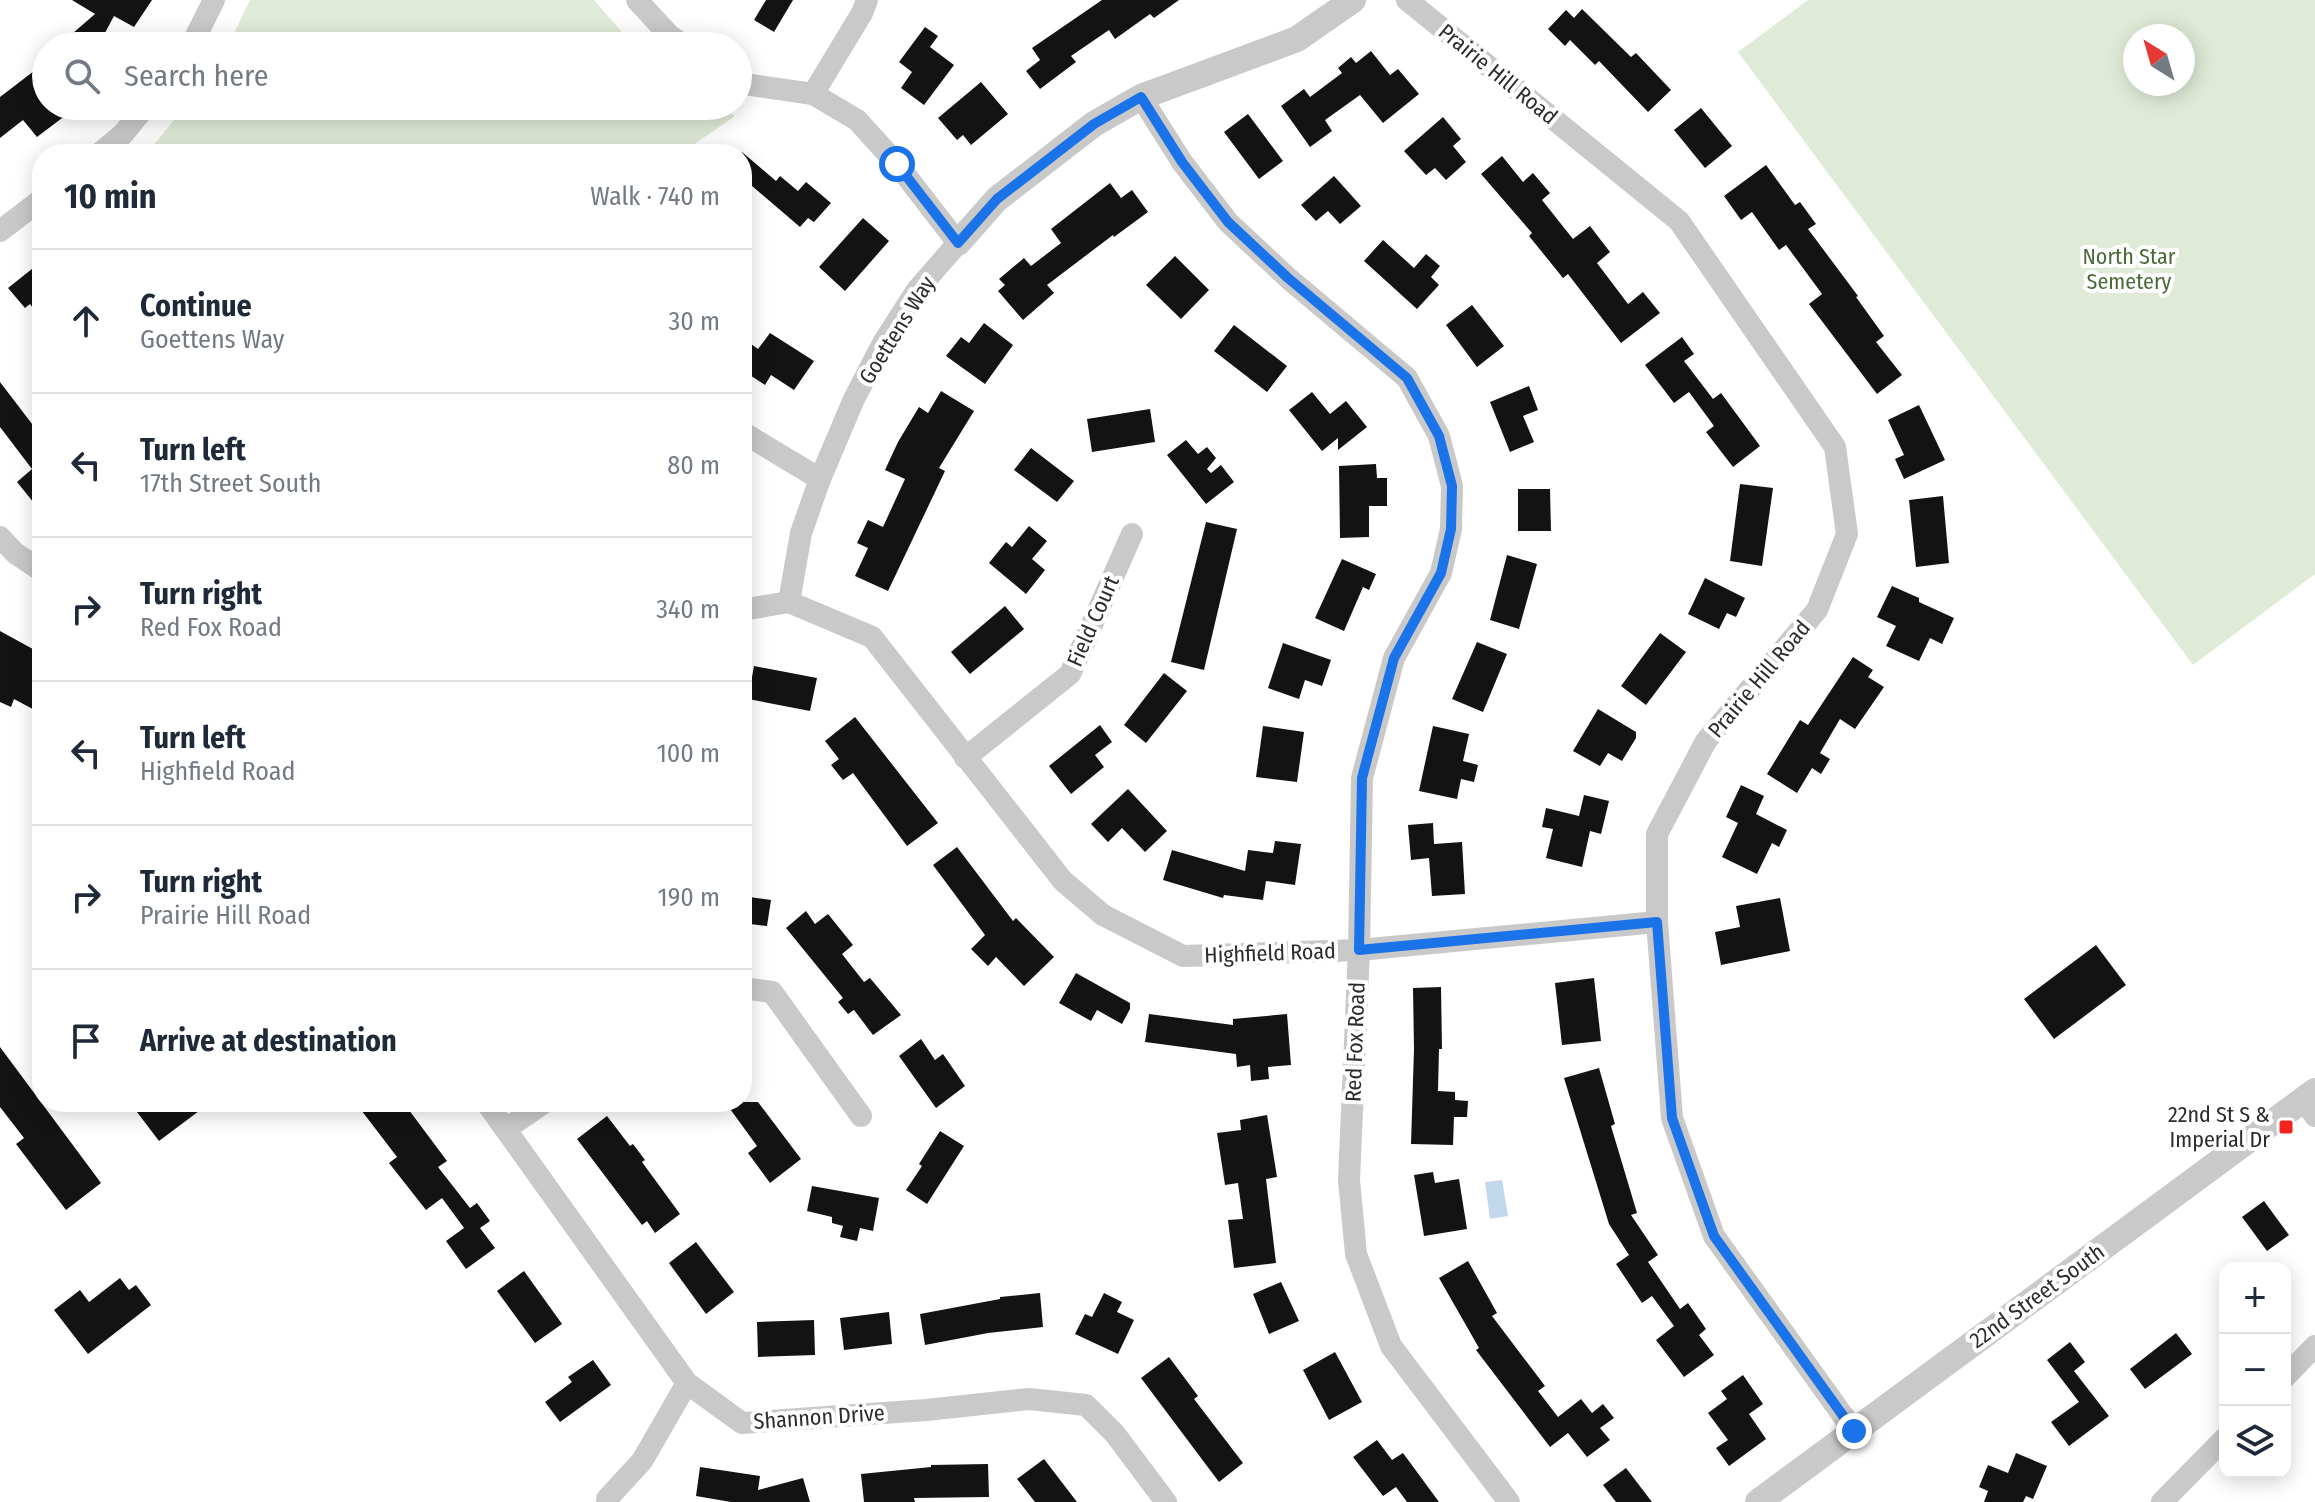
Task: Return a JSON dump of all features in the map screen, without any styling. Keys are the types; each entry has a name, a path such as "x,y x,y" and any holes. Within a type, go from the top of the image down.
{"street":[{"path":"198,32 214,0"},
{"path":"637,0 666,32"},
{"path":"813,94 867,0"},
{"path":"752,85 813,94 857,120 897,164 958,243 997,199 1094,124 1141,97 1297,39 1353,0"},
{"name":"Prairie Hill Road","path":"1407,0 1679,221 1835,447 1847,534 1817,610 1706,741 1657,834 1657,922 1672,1118 1714,1236 1854,1431"},
{"name":"Red Fox Road","path":"1141,97 1182,162 1228,222 1288,278 1407,378 1439,436 1452,486 1451,529 1441,573 1394,658 1362,778 1359,950 1349,1180 1356,1254 1391,1346 1509,1502"},
{"path":"111,144 134,120"},
{"path":"0,231 32,207"},
{"name":"Goettens Way","path":"789,602 801,533 854,399 883,343 917,290 958,243"},
{"path":"752,438 820,479"},
{"name":"Field Court","path":"965,758 1070,674 1132,534"},
{"path":"5,551 32,566"},
{"path":"752,608 789,602"},
{"name":"Highfield Road","path":"789,602 872,637 1063,881 1103,915 1183,956 1359,950 1657,922"},
{"path":"752,989 772,992 861,1116"},
{"name":"22nd Street South","path":"1758,1502 2311,1102"},
{"name":"Shannon Drive","path":"493,1112 687,1383 742,1423 1029,1399 1086,1405 1115,1434 1166,1502"},
{"path":"506,1129 531,1112"},
{"path":"2291,1371 2315,1346"},
{"path":"607,1499 642,1461 687,1383"},
{"path":"2162,1502 2219,1444"}],"green space":[{"path":"250,0 594,0 622,32 235,32"},
{"name":"North Star Semetery","path":"1808,0 2315,0 2315,574 2193,665 1738,52"},
{"path":"174,120 729,120 694,144 154,144"}],"water":[{"path":"1502,1180 1508,1216 1490,1219 1485,1182"}],"building":[{"path":"72,0 152,0 134,27 114,16 105,32 74,32 95,14"},
{"path":"766,0 793,0 774,32 754,20"},
{"path":"1102,0 1179,0 1154,18 1150,14 1115,39 1109,30 1071,56 1076,62 1040,89 1026,71 1040,60 1032,48"},
{"path":"1582,9 1631,57 1636,53 1671,90 1648,112 1599,61 1595,65 1570,40 1565,46 1548,29 1566,10 1574,18"},
{"path":"925,27 938,36 930,47 954,65 924,105 901,88 912,72 899,62"},
{"path":"1371,51 1390,75 1398,69 1419,94 1383,123 1360,95 1325,120 1332,131 1310,147 1281,106 1304,89 1310,97 1342,73 1338,68 1351,57 1356,63"},
{"path":"32,73 32,120 59,120 37,137 23,120 0,138 0,97"},
{"path":"981,82 1008,114 971,145 963,135 957,140 938,118"},
{"path":"1701,108 1732,146 1705,168 1674,130"},
{"path":"1248,114 1283,161 1259,179 1224,132"},
{"path":"1443,117 1461,139 1453,146 1466,162 1446,180 1435,168 1426,175 1404,151"},
{"path":"1502,156 1523,182 1533,173 1550,193 1542,200 1573,239 1590,226 1610,252 1597,263 1628,304 1643,292 1660,313 1621,343 1568,274 1563,278 1529,236 1532,233 1481,174"},
{"path":"752,161 776,181 780,176 798,191 806,182 831,203 814,222 808,218 800,227 752,186"},
{"path":"1766,165 1795,205 1800,202 1816,224 1808,229 1884,336 1876,342 1902,375 1877,394 1809,304 1822,294 1786,245 1779,250 1752,212 1741,220 1724,196"},
{"path":"1334,176 1361,206 1340,224 1328,211 1316,221 1301,205"},
{"path":"1110,183 1121,198 1132,190 1148,212 1047,285 1054,293 1023,320 998,291 1005,285 999,279 1024,258 1031,266 1061,243 1051,229"},
{"path":"863,218 889,241 845,291 819,267"},
{"path":"1383,240 1414,268 1426,254 1440,266 1431,277 1439,285 1417,309 1364,261"},
{"path":"1175,256 1209,290 1181,319 1146,285"},
{"path":"32,269 32,307 30,304 25,308 8,288"},
{"path":"1472,305 1504,346 1477,367 1446,325"},
{"path":"984,323 1013,345 985,384 946,356 961,337 969,343"},
{"path":"1234,325 1287,366 1267,392 1214,351"},
{"path":"770,333 814,361 794,390 771,375 765,385 752,377 752,345 758,349"},
{"path":"1682,337 1694,354 1684,361 1713,399 1721,393 1760,446 1733,467 1706,432 1714,426 1689,392 1674,403 1645,365"},
{"path":"0,382 32,424 32,469 0,427"},
{"path":"1529,386 1538,410 1523,416 1534,442 1510,452 1490,402"},
{"path":"941,391 974,411 939,468 945,471 888,591 855,576 868,548 857,543 868,520 883,527 905,479 885,470 919,407 928,413"},
{"path":"1312,392 1330,414 1346,401 1367,427 1338,450 1338,438 1322,451 1289,410"},
{"path":"1919,405 1945,460 1904,479 1895,459 1904,455 1888,420"},
{"path":"1150,409 1155,442 1092,452 1087,419"},
{"path":"1186,440 1198,454 1207,447 1216,458 1207,469 1211,473 1221,465 1234,482 1206,504 1167,455"},
{"path":"1031,448 1074,481 1057,502 1014,470"},
{"path":"1376,464 1377,478 1387,478 1387,506 1369,506 1369,537 1340,538 1339,466"},
{"path":"32,469 32,501 17,482"},
{"path":"1740,484 1773,488 1762,566 1730,561"},
{"path":"1518,489 1550,489 1551,531 1518,531"},
{"path":"1943,496 1949,563 1916,567 1909,500"},
{"path":"1206,522 1237,529 1204,670 1171,662"},
{"path":"1029,526 1047,541 1032,559 1045,570 1026,594 989,563 1006,542 1012,547"},
{"path":"1507,555 1537,564 1519,629 1490,620"},
{"path":"1342,559 1376,574 1369,590 1363,587 1344,631 1315,618"},
{"path":"1705,578 1745,598 1736,617 1727,613 1719,629 1688,614"},
{"path":"1892,586 1954,618 1942,644 1930,638 1919,661 1886,646 1896,626 1877,617"},
{"path":"1005,606 1024,629 970,674 951,652"},
{"path":"0,631 32,649 32,709 14,699 11,707 0,702"},
{"path":"1660,633 1686,652 1646,705 1621,686"},
{"path":"1477,642 1507,654 1483,712 1452,699"},
{"path":"1283,643 1331,660 1322,686 1305,680 1299,699 1268,688"},
{"path":"1853,657 1873,670 1868,677 1884,687 1855,729 1840,719 1820,753 1830,759 1821,774 1812,768 1797,793 1767,774 1800,720 1808,725"},
{"path":"754,666 817,678 810,711 752,700"},
{"path":"1164,673 1187,691 1146,743 1124,725"},
{"path":"1598,709 1636,732 1636,738 1622,761 1608,753 1600,766 1573,751"},
{"path":"855,717 938,823 907,846 853,773 843,780 831,765 839,759 825,741"},
{"path":"1100,725 1112,742 1095,755 1104,767 1071,794 1049,766"},
{"path":"1263,726 1304,732 1297,782 1256,777"},
{"path":"1433,726 1469,734 1463,761 1478,765 1474,782 1461,779 1457,799 1419,791"},
{"path":"1741,785 1764,796 1756,814 1787,830 1779,847 1772,843 1757,874 1722,857 1738,823 1726,817"},
{"path":"1128,789 1167,831 1145,852 1122,828 1108,842 1091,824"},
{"path":"1584,795 1609,801 1601,834 1590,831 1582,867 1546,858 1553,829 1542,827 1546,808 1579,816"},
{"path":"1433,823 1434,844 1462,842 1465,894 1432,896 1429,858 1411,860 1408,825"},
{"path":"1275,841 1301,844 1295,885 1266,881 1263,900 1224,895 1223,898 1163,880 1172,850 1245,871 1248,850 1273,853"},
{"path":"957,847 1013,921 1016,918 1054,957 1024,986 996,957 988,966 971,949 985,935 933,865"},
{"path":"752,897 771,900 767,926 752,924"},
{"path":"1780,898 1790,951 1721,965 1715,932 1740,927 1736,906"},
{"path":"806,911 815,924 828,914 853,945 842,954 864,982 870,978 901,1015 873,1035 854,1010 848,1014 838,1002 843,998 786,928"},
{"path":"2096,945 2126,985 2054,1039 2024,999"},
{"path":"1076,973 1130,1003 1122,1024 1097,1010 1091,1021 1059,1003"},
{"path":"1594,978 1601,1041 1562,1045 1555,983"},
{"path":"1441,987 1442,1049 1439,1049 1438,1091 1455,1092 1455,1100 1468,1101 1467,1117 1454,1117 1453,1145 1411,1144 1413,988"},
{"path":"1149,1014 1233,1025 1233,1019 1287,1014 1291,1065 1268,1067 1269,1079 1251,1081 1250,1065 1237,1067 1236,1054 1145,1042"},
{"path":"921,1039 935,1060 943,1054 965,1086 936,1108 899,1056"},
{"path":"0,1047 32,1090 32,1112 48,1112 101,1183 66,1210 16,1144 24,1138 0,1107"},
{"path":"1599,1068 1615,1124 1611,1126 1637,1213 1631,1215 1658,1255 1648,1262 1680,1309 1688,1303 1706,1329 1699,1335 1714,1355 1684,1377 1656,1340 1674,1326 1652,1296 1642,1303 1616,1264 1629,1255 1609,1224 1564,1078"},
{"path":"752,1102 758,1102 801,1159 770,1183 748,1153 757,1146 732,1112 752,1112"},
{"path":"137,1112 198,1112 159,1141"},
{"path":"363,1112 410,1112 447,1161 438,1167 470,1208 477,1203 490,1221 480,1228 495,1248 466,1269 446,1241 464,1228 442,1198 426,1210 389,1163 397,1157"},
{"path":"1267,1115 1277,1177 1266,1179 1276,1263 1234,1268 1228,1220 1243,1219 1238,1183 1225,1185 1217,1133 1241,1130 1240,1120"},
{"path":"607,1116 645,1160 642,1162 680,1214 655,1233 647,1221 642,1225 577,1139"},
{"path":"940,1131 964,1146 927,1204 906,1190"},
{"path":"1433,1172 1435,1183 1459,1179 1467,1229 1424,1236 1414,1175"},
{"path":"812,1186 879,1198 873,1231 860,1228 857,1241 840,1237 843,1226 832,1223 832,1217 807,1211"},
{"path":"2264,1201 2289,1235 2267,1251 2242,1217"},
{"path":"696,1242 734,1292 706,1314 669,1263"},
{"path":"1468,1261 1497,1313 1492,1316 1545,1386 1538,1391 1558,1417 1581,1399 1592,1413 1603,1404 1614,1418 1600,1428 1610,1440 1587,1457 1568,1433 1550,1447 1476,1350 1479,1348 1439,1278"},
{"path":"524,1271 562,1324 535,1343 497,1291"},
{"path":"120,1278 129,1290 136,1285 151,1305 88,1354 54,1310 80,1290 89,1302"},
{"path":"1281,1282 1299,1321 1269,1334 1253,1294"},
{"path":"1040,1293 1043,1327 925,1345 920,1314 1000,1297"},
{"path":"1104,1293 1122,1302 1117,1312 1134,1320 1118,1354 1075,1334 1085,1314 1092,1317"},
{"path":"889,1312 892,1344 844,1350 840,1318"},
{"path":"814,1320 815,1355 758,1357 757,1322"},
{"path":"2176,1333 2192,1354 2145,1389 2130,1369"},
{"path":"2070,1342 2085,1362 2074,1371 2109,1416 2069,1446 2051,1422 2079,1402 2047,1360"},
{"path":"1335,1352 1362,1402 1329,1420 1303,1370"},
{"path":"1169,1357 1198,1396 1194,1399 1243,1463 1219,1482 1141,1378"},
{"path":"593,1360 611,1385 560,1422 545,1402 572,1382 568,1377"},
{"path":"1743,1375 1763,1404 1749,1414 1766,1439 1729,1466 1716,1448 1728,1440 1708,1413 1727,1399 1721,1391"},
{"path":"1377,1440 1392,1460 1403,1453 1439,1502 1407,1502 1396,1487 1383,1496 1353,1457"},
{"path":"2016,1453 2047,1466 2033,1499 2026,1496 2023,1502 1984,1502 1988,1491 1979,1487 1988,1465 2008,1473"},
{"path":"1044,1459 1077,1502 1035,1502 1017,1479"},
{"path":"988,1464 989,1497 864,1502 861,1474 931,1465"},
{"path":"700,1467 760,1476 758,1490 803,1478 810,1502 731,1502 696,1496"},
{"path":"1626,1468 1652,1502 1616,1502 1603,1485"}],"place":[{"name":"22nd St S & Imperial Dr","path":"2286,1127"}],"route":[{"path":"897,164 958,243 997,199 1094,124 1141,97 1182,162 1228,222 1288,278 1407,378 1439,436 1452,486 1451,529 1441,573 1394,658 1362,778 1359,950 1657,922 1672,1118 1714,1236 1854,1431"}]}
